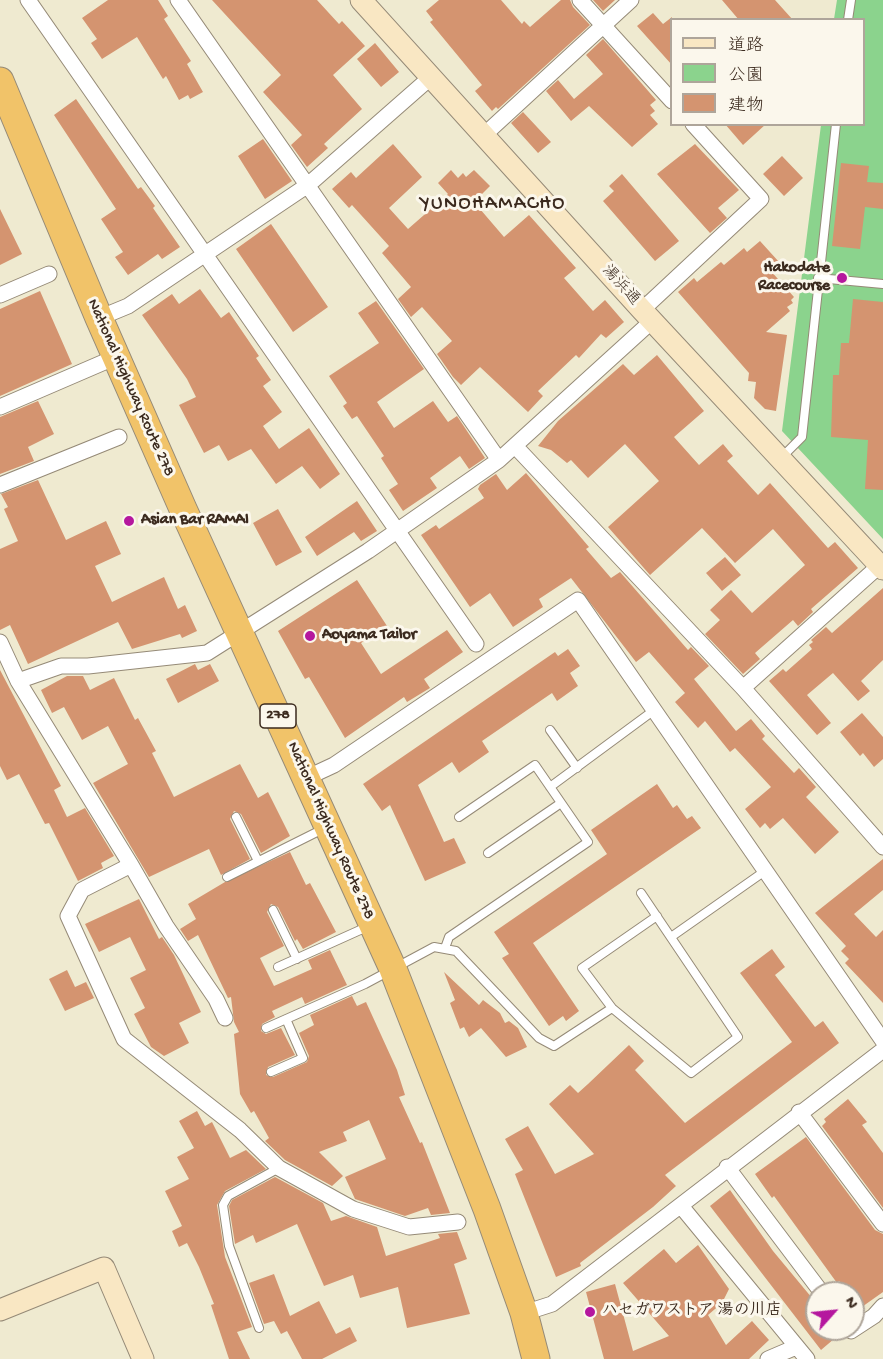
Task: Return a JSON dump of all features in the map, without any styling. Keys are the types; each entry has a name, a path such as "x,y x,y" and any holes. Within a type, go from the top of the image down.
{"highway":[{"name":"National Highway Route 278","path":"0,81 116,357 393,969 450,1108 524,1313 536,1359"}],"street":[{"path":"28,0 476,644"},
{"path":"178,0 499,460"},
{"name":"湯浜通","path":"361,0 647,315 881,567"},
{"path":"580,0 670,99"},
{"path":"483,136 631,0"},
{"path":"99,318 128,306 206,256 308,185 431,77"},
{"path":"18,681 61,666 88,666 207,653 398,531 499,460 761,199 695,126"},
{"path":"0,295 49,274"},
{"path":"0,407 116,357"},
{"path":"0,484 119,437"},
{"path":"515,446 744,688 883,847"},
{"path":"744,688 881,567"},
{"path":"306,778 334,765 578,600 883,1041"},
{"path":"0,642 18,681 132,865 166,926 216,999 225,1018"},
{"path":"132,865 82,890 68,916 124,1039 240,1130 279,1168 353,1209 409,1227 458,1222"},
{"path":"524,1313 552,1304 681,1206 692,1193 883,1050"},
{"path":"799,1112 883,1224"},
{"path":"727,1167 813,1281"},
{"path":"681,1206 807,1359"},
{"path":"0,1310 104,1268 143,1359"},
{"path":"865,1322 883,1306"},
{"path":"768,1359 796,1347"}],"lane":[{"path":"848,18 850,0"},
{"path":"780,459 802,437 836,126"},
{"path":"818,278 883,284"},
{"path":"550,787 653,711"},
{"path":"550,730 577,768"},
{"path":"445,948 449,937 588,842 535,765 459,817"},
{"path":"488,853 561,803"},
{"path":"236,816 258,861"},
{"path":"227,877 327,827"},
{"path":"671,938 765,871"},
{"path":"641,893 657,916 738,1037 691,1072 612,1008 582,968 657,916"},
{"path":"273,910 297,959"},
{"path":"278,967 372,925"},
{"path":"266,1028 435,947 456,951 538,1038 554,1046 612,1008"},
{"path":"271,1072 303,1058 285,1019"},
{"path":"259,1328 229,1246 223,1205 228,1196 279,1168"}],"green space":[{"name":"Hakodate Racecourse","path":"837,0 883,0 883,539 782,431 821,126 865,126 865,18 834,18"}],"building":[{"path":"108,0 158,0 168,16 164,19 191,61 187,64 203,92 190,99 188,95 179,100 166,76 163,79 137,37 102,59 91,43 97,39 82,18"},
{"path":"212,0 317,0 339,24 342,21 365,46 333,75 362,109 324,144 328,148 307,167 291,145 302,135 263,92 281,75"},
{"path":"439,0 501,0 522,24 524,21 530,27 561,0 570,0 573,7 590,25 498,109 496,107 492,111 475,91 482,85 430,22 433,20 426,11"},
{"path":"593,0 615,0 603,11"},
{"path":"722,0 775,0 791,18 737,18"},
{"path":"653,13 663,24 670,19 670,63 637,26"},
{"path":"603,39 656,100 650,105 655,111 650,115 658,124 632,147 589,106 571,121 546,91 558,80 574,99 603,74 586,55"},
{"path":"375,43 399,72 381,87 357,59"},
{"path":"76,99 138,189 141,187 155,206 153,208 180,247 162,259 158,254 128,275 115,257 123,252 101,219 116,209 54,115"},
{"path":"523,112 551,142 538,153 511,123"},
{"path":"727,126 764,126 743,145"},
{"path":"263,139 292,181 265,199 238,156"},
{"path":"393,144 422,177 389,208 408,229 448,194 438,183 451,170 458,178 463,173 466,177 474,170 490,186 474,202 504,237 529,215 576,268 564,278 593,311 605,300 624,322 606,338 601,334 579,358 576,355 538,391 543,396 528,412 480,367 461,385 453,377 437,354 452,341 422,307 411,317 398,299 411,287 382,253 389,246 352,205 349,208 332,189 351,172 356,178"},
{"path":"695,144 739,190 718,208 727,218 710,233 657,174"},
{"path":"782,156 803,178 784,196 763,174"},
{"path":"841,163 869,166 867,182 883,183 883,209 865,207 860,249 832,246"},
{"path":"622,174 679,241 655,261 603,201 614,191 609,186"},
{"path":"0,209 22,254 0,265"},
{"path":"271,224 328,307 293,332 236,249"},
{"path":"760,241 779,262 770,270 794,297 791,300 793,303 787,307 790,311 766,332 787,335 776,411 765,409 754,398 756,382 748,381 749,373 678,292 694,278 697,282 721,262 724,265 744,248 747,252"},
{"path":"200,289 221,318 229,312 259,356 256,358 271,380 263,386 282,412 263,426 279,449 309,428 340,474 320,489 302,466 276,484 251,449 228,461 219,445 204,453 179,405 196,397 187,379 142,315 172,294 179,304"},
{"path":"40,291 72,364 0,396 0,309"},
{"path":"853,299 883,302 883,490 865,489 868,440 831,437 833,375 839,375 841,343 849,343"},
{"path":"376,301 424,369 377,402 394,428 433,401 448,422 457,416 485,458 469,469 460,456 430,478 437,488 403,511 389,490 398,484 381,458 384,456 357,416 352,419 343,406 347,403 329,376 379,343 358,313"},
{"path":"657,355 704,411 674,437 699,465 723,444 733,456 727,461 758,495 770,483 828,548 835,542 858,568 811,609 813,612 798,626 793,620 755,653 760,659 743,674 705,634 720,620 710,610 731,590 752,613 805,565 773,529 735,563 702,528 650,575 608,527 659,481 625,444 588,478 571,460 567,463 551,450 538,446 558,421 623,364 634,375"},
{"path":"38,401 54,434 28,447 34,461 0,474 0,417"},
{"path":"526,473 589,547 586,549 611,578 620,572 688,650 691,647 709,666 694,679 736,731 751,719 765,736 762,739 794,773 799,768 816,787 806,797 839,832 815,854 783,818 770,829 765,823 760,828 745,809 771,787 735,748 730,752 705,721 698,728 675,702 685,693 649,652 636,662 571,578 539,599 543,607 513,627 490,593 470,607 421,535 436,525 439,529 484,498 478,489 480,485 496,474 507,490"},
{"path":"38,480 66,540 106,521 121,554 95,566 112,602 164,577 178,609 185,605 197,631 182,638 180,634 132,649 118,622 28,664 10,625 0,630 0,549 18,541 4,509 8,507 1,494"},
{"path":"357,501 377,531 361,541 354,532 317,556 305,537"},
{"path":"278,509 302,552 276,566 253,523"},
{"path":"725,557 741,575 722,591 706,573"},
{"path":"357,580 387,626 361,643 381,674 447,630 463,652 424,679 430,688 407,702 404,697 345,738 309,677 305,679 278,631"},
{"path":"883,588 883,660 861,681 870,691 858,701 833,673 807,695 831,723 817,735 769,681 783,669 786,672 812,649 809,645 813,642 811,640 826,627 832,633"},
{"path":"568,649 580,666 570,673 578,686 557,701 552,693 482,741 489,752 459,773 452,762 418,785 444,842 454,838 466,863 425,881 390,805 382,811 363,784 555,652 558,656"},
{"path":"195,664 198,670 210,664 219,681 178,703 166,679"},
{"path":"0,670 61,786 54,790 67,817 85,808 114,856 101,863 103,868 78,881 49,823 45,824 19,774 7,780 0,766"},
{"path":"67,676 83,676 90,690 114,678 135,720 138,718 156,751 152,753 174,797 240,764 258,798 268,792 290,836 261,853 241,814 234,811 230,819 250,859 221,875 209,849 149,877 93,783 128,764 108,726 82,740 64,707 52,713 41,690"},
{"path":"862,713 883,737 883,759 874,767 863,753 860,756 840,732"},
{"path":"657,784 673,808 677,805 687,819 692,816 701,828 533,943 579,1011 566,1021 563,1016 549,1026 502,958 509,954 494,932 607,854 591,830"},
{"path":"290,852 306,885 310,883 336,932 303,949 297,939 295,941 278,907 271,904 267,912 284,946 260,958 274,986 312,969 308,960 330,950 347,985 305,1004 302,997 272,1011 275,1017 262,1024 261,1031 266,1034 281,1028 295,1055 268,1067 266,1075 273,1077 307,1062 309,1056 299,1033 314,1025 310,1015 352,996 357,1006 366,1002 397,1070 405,1095 399,1097 420,1143 422,1142 450,1213 431,1215 428,1208 405,1216 355,1199 345,1177 386,1159 369,1120 343,1132 347,1141 319,1152 343,1176 332,1186 285,1160 265,1141 269,1138 254,1111 251,1113 240,1094 234,1034 239,1032 234,1022 231,997 228,998 198,935 188,941 180,929 196,919 188,904 225,882"},
{"path":"883,859 883,890 854,914 876,937 883,930 883,1003 845,963 849,959 841,951 846,946 815,913"},
{"path":"139,899 159,939 162,937 174,955 201,1012 179,1023 189,1043 164,1056 151,1047 134,1014 145,1008 130,978 146,970 130,937 99,952 85,924"},
{"path":"772,949 785,967 775,975 815,1027 823,1021 839,1043 665,1175 676,1186 653,1207 580,1263 581,1266 556,1277 515,1174 523,1170 505,1139 528,1126 555,1174 594,1154 549,1104 570,1085 578,1093 629,1045 644,1061 635,1070 685,1123 792,1042 740,973"},
{"path":"67,970 75,987 86,982 94,998 65,1011 49,979"},
{"path":"444,972 479,1005 483,1000 500,1013 505,1023 509,1021 518,1028 527,1047 506,1057 481,1028 469,1037 464,1027 460,1029 450,1003 455,1000"},
{"path":"848,1099 867,1122 862,1125 883,1153 883,1208 822,1126 826,1122 824,1119"},
{"path":"197,1111 205,1126 212,1122 230,1158 246,1150 266,1169 225,1191 217,1205 225,1257 252,1327 237,1332 250,1359 229,1359 211,1305 214,1304 199,1267 187,1243 179,1247 172,1231 182,1226 165,1191 189,1179 177,1157 194,1148 179,1121"},
{"path":"806,1137 875,1230 883,1234 883,1292 865,1305 865,1281 836,1281 774,1196 772,1198 755,1174"},
{"path":"275,1177 323,1203 331,1221 346,1216 377,1227 386,1256 440,1238 438,1234 457,1232 467,1259 454,1264 470,1314 407,1328 398,1287 360,1298 353,1275 324,1286 297,1224 256,1243 253,1235 235,1244 229,1206 232,1200"},
{"path":"730,1190 773,1251 805,1290 805,1329 710,1206"},
{"path":"698,1245 729,1289 722,1303 708,1315 726,1345 752,1321 769,1340 749,1359 604,1359 586,1292 615,1284 633,1351 669,1336 623,1283 664,1249 676,1263"},
{"path":"274,1274 290,1316 319,1301 336,1334 350,1327 357,1341 322,1359 302,1359 287,1331 281,1334 274,1321 264,1324 249,1283"},
{"path":"814,1341 832,1341 821,1350"}],"place":[{"name":"Hakodate Racecourse","path":"842,278"},
{"name":"Asian Bar RAMAI","path":"129,521"},
{"name":"Aoyama Tailor","path":"310,636"},
{"name":"ハセガワストア 湯の川店","path":"590,1312"}],"district":[{"name":"YUNOHAMACHO","path":"493,205"}]}
